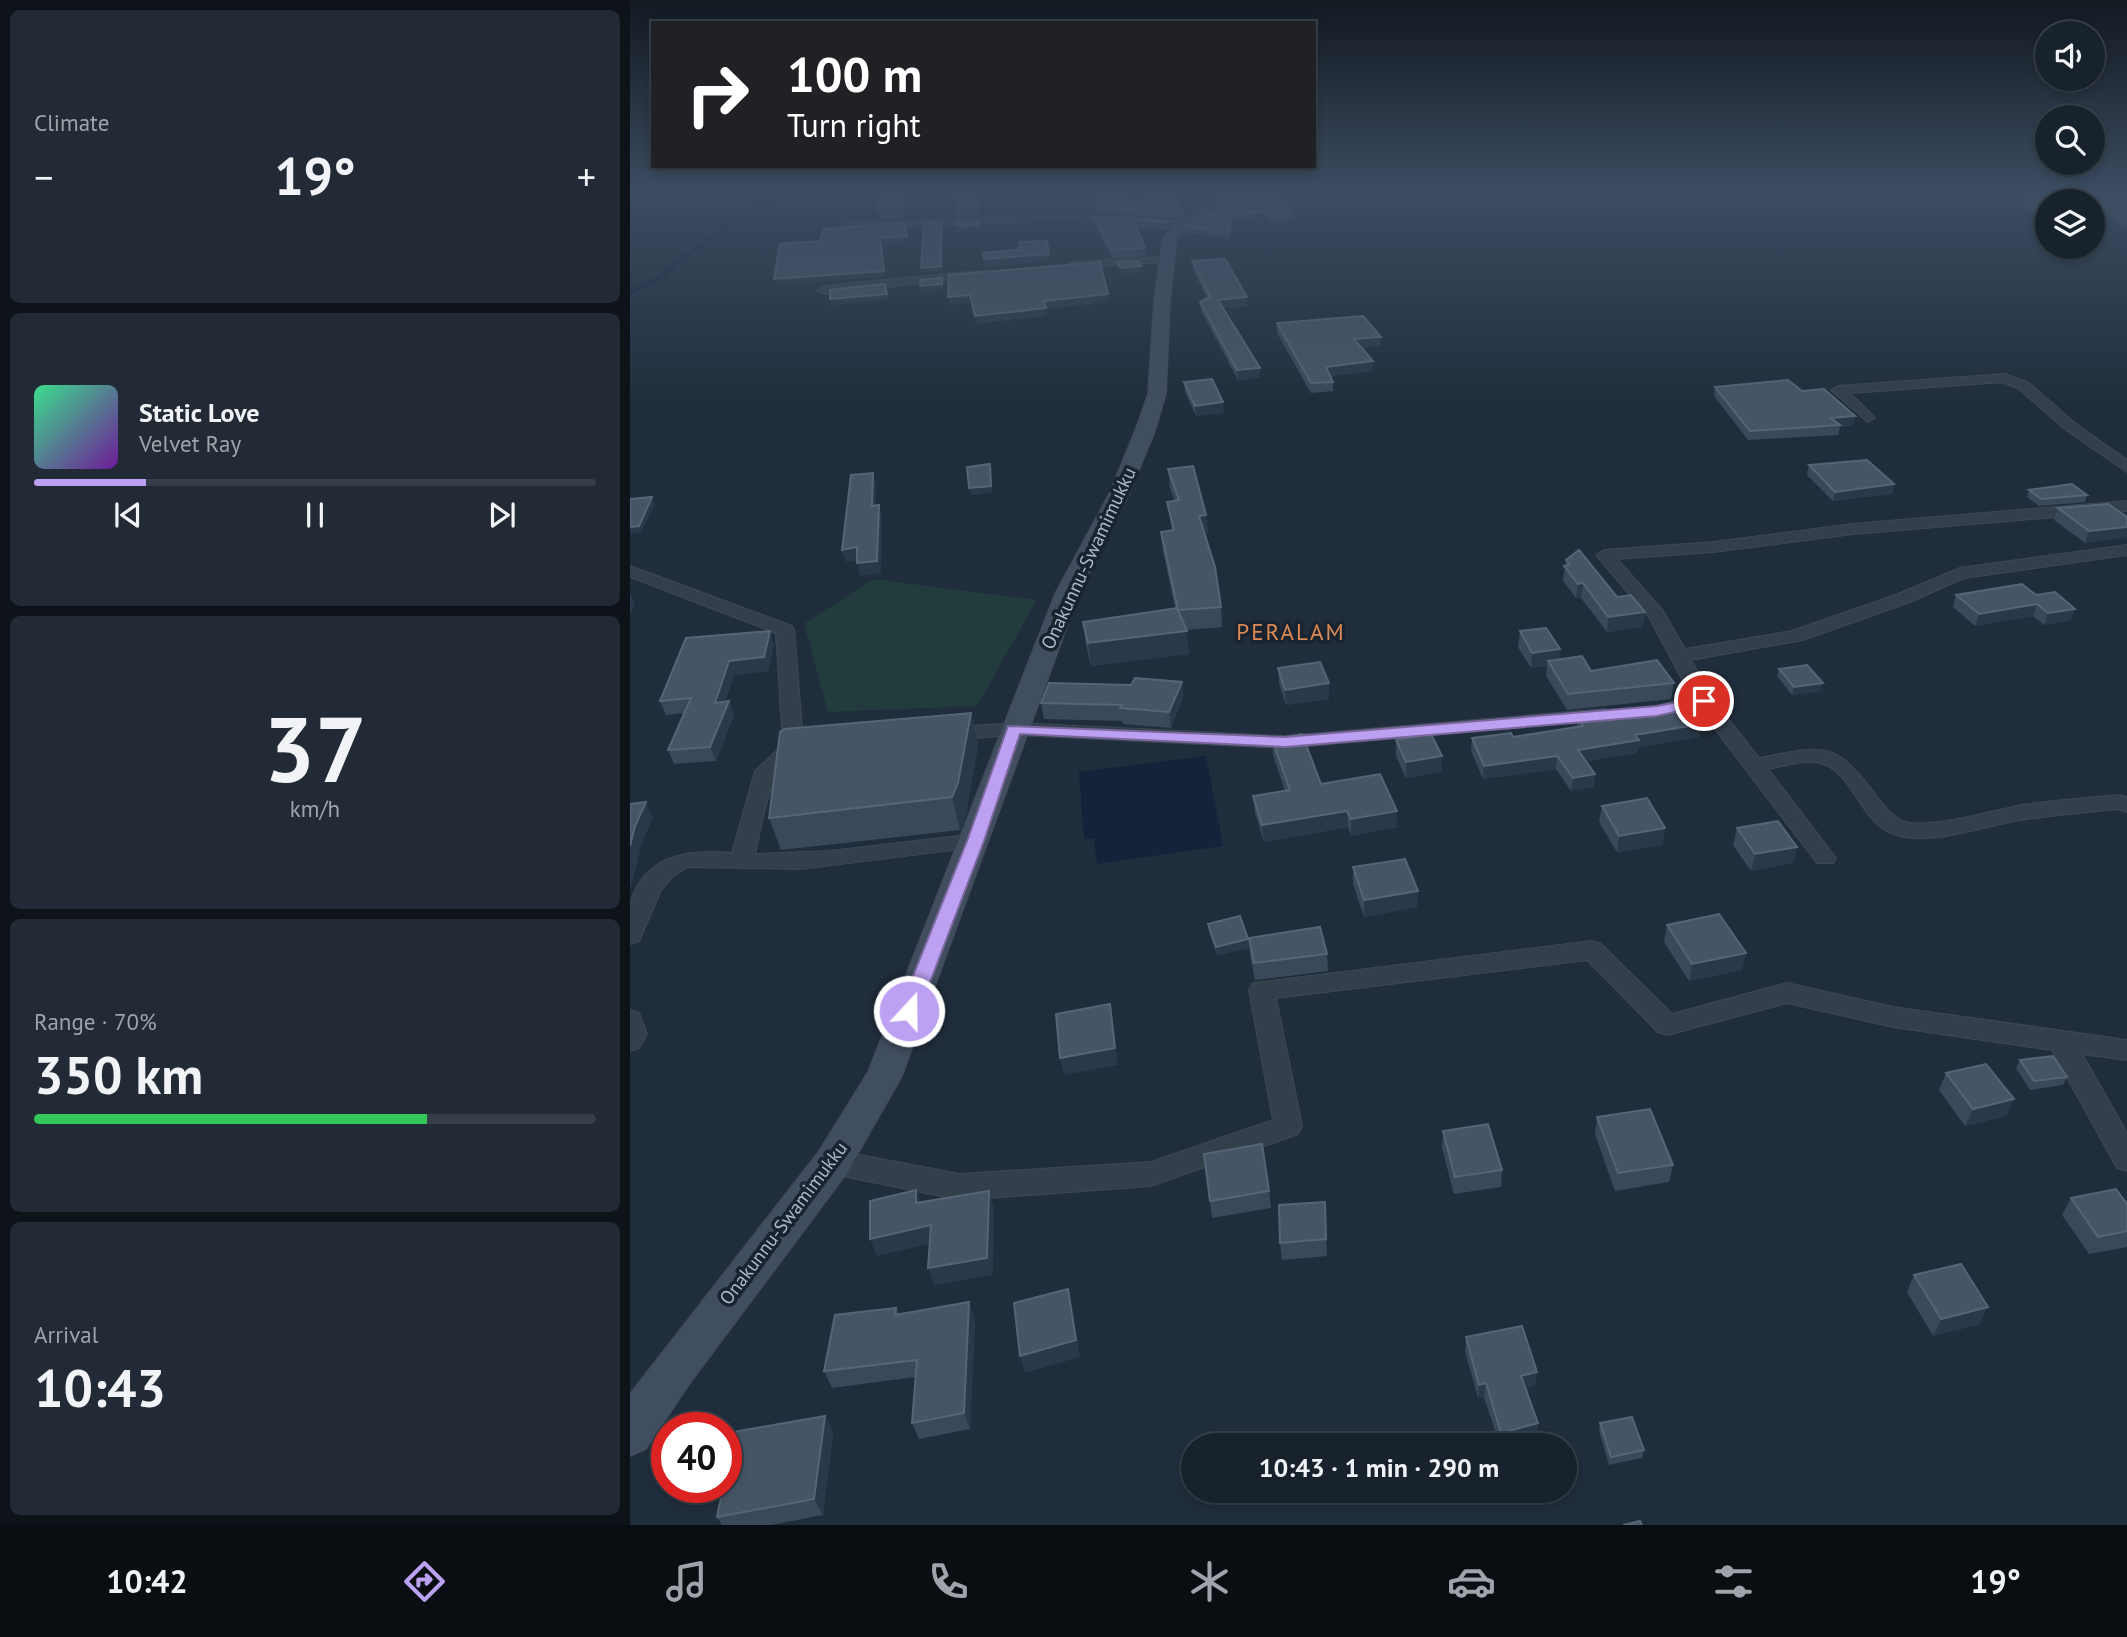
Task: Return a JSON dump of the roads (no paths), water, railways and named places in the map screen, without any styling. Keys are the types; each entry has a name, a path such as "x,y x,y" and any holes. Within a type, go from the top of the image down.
{"street":[{"path":"1060,266 1110,263"},
{"name":"Onakunnu-Swamimukku","path":"630,1433 680,1361 833,1162 884,1076 976,841 1014,729 1068,594 1119,494 1157,394 1165,263"},
{"path":"822,290 986,273"},
{"path":"1868,418 1838,390 2005,379 2024,386 2071,427 2127,467"},
{"path":"1825,858 1704,701 1657,615 1604,555 1713,547 1853,529 2127,506"},
{"path":"1679,656 1754,645 1819,630 1959,573 2127,550"},
{"path":"630,571 785,630 793,747"},
{"path":"931,736 1014,729 1285,742 1636,713 1704,701"},
{"path":"741,862 766,771 793,747 820,745"},
{"path":"1754,765 1817,756 1831,759 1842,766 1886,821 1908,830 1925,831 2025,812 2119,802 2127,805"},
{"path":"630,935 653,881 677,862 715,858 741,862 855,854 976,841"},
{"path":"833,1162 960,1187 1151,1174 1288,1126 1262,990 1592,950 1667,1025 1787,993 1893,1017 2127,1050"},
{"path":"630,1020 634,1034 630,1041"},
{"path":"2061,1041 2127,1159"}],"water":[{"path":"1206,756 1223,846 1097,864 1094,838 1084,839 1079,772"}],"waterway":[{"path":"630,293 656,280 678,263"}],"district":[{"name":"PERALAM","path":"1291,631"}]}
